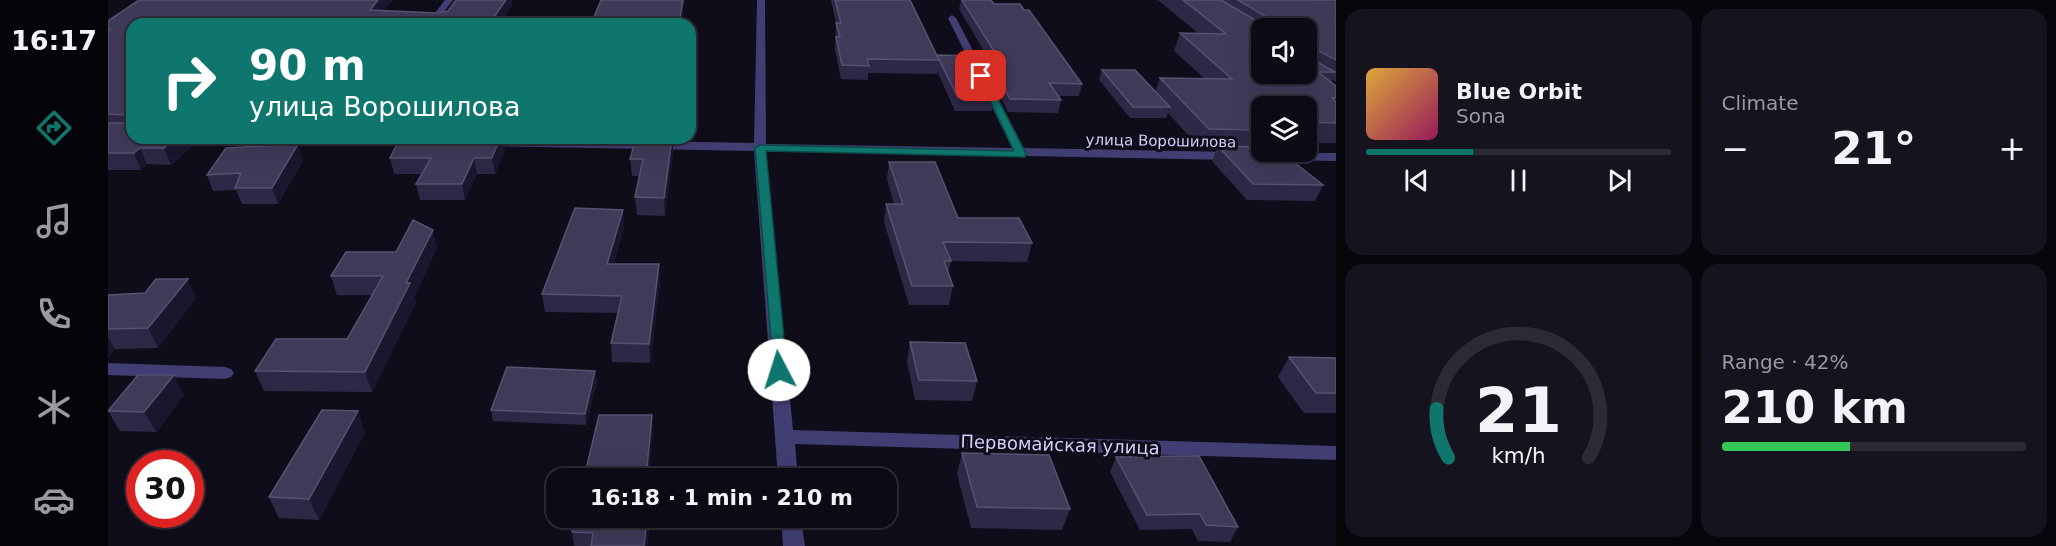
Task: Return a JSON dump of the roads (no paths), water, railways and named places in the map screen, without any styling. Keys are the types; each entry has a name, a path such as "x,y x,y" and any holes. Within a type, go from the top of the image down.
{"street":[{"path":"438,18 449,0"},
{"path":"760,0 760,148 787,468"},
{"path":"952,18 1021,154"},
{"name":"улица Ворошилова","path":"570,144 1021,154 1336,157"},
{"path":"108,369 225,373"},
{"name":"Первомайская улица","path":"785,437 1336,453"},
{"path":"792,528 794,546"}]}
